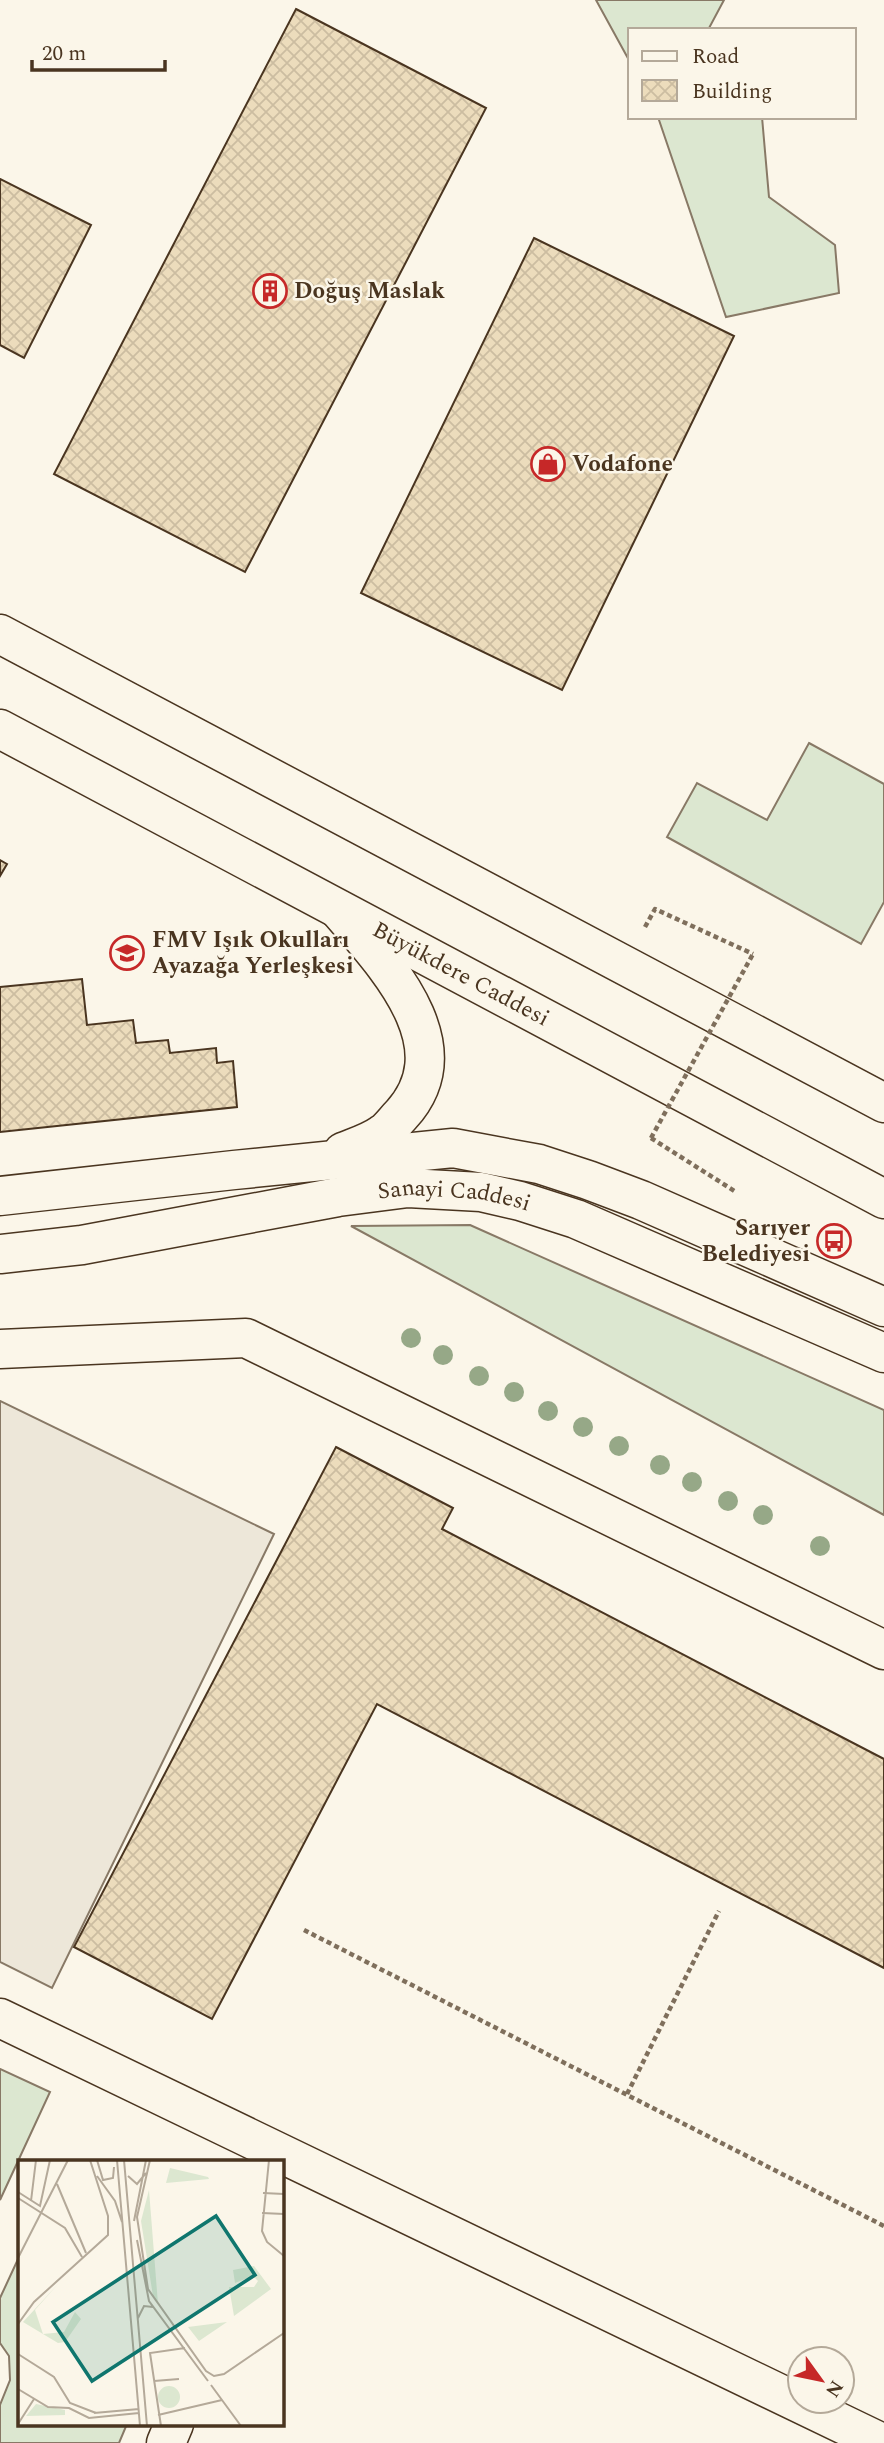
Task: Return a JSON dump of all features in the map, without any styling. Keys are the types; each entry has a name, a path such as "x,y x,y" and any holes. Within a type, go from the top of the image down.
{"street":[{"path":"0,634 884,1103"},
{"name":"Büyükdere Caddesi","path":"0,729 884,1199"},
{"path":"325,1160 383,1134 412,1102 426,1066 424,1041 413,1012 390,970 339,909"},
{"name":"Sanayi Caddesi","path":"0,1196 453,1148 539,1164 641,1200 884,1307"},
{"name":"Sanayi Caddesi","path":"0,1254 135,1237 338,1198 408,1188 481,1192 576,1219 884,1353"},
{"path":"0,1349 246,1338 884,1650"},
{"path":"0,2018 882,2443"},
{"path":"166,2443 173,2426"}],"path":[{"path":"624,964 655,909 752,954 651,1138 739,1194"},
{"path":"627,2094 719,1912"},
{"path":"304,1930 884,2226"}],"green space":[{"path":"596,0 724,0 709,28 628,28 628,58"},
{"path":"659,119 762,119 769,197 835,245 839,293 726,317"},
{"path":"809,743 884,784 884,902 861,944 667,837 697,783 767,820"},
{"path":"470,1225 884,1410 884,1515 351,1226"},
{"path":"0,2069 50,2092 0,2200"},
{"path":"18,2259 18,2426 126,2426 119,2443 0,2443 0,2405 10,2380 9,2356 0,2343 0,2298"}],"shaded area":[{"path":"0,1401 274,1534 52,1988 0,1962"}],"building":[{"name":"Doğuş Maslak","path":"296,9 486,108 245,572 54,474"},
{"path":"0,179 91,225 24,358 0,345"},
{"name":"Vodafone","path":"534,238 734,336 562,690 361,593"},
{"path":"0,860 7,864 0,876"},
{"path":"82,979 87,1025 133,1020 136,1043 168,1040 170,1053 216,1048 217,1063 233,1061 237,1107 0,1132 0,987"},
{"path":"336,1447 453,1508 442,1529 884,1759 884,1968 377,1704 212,2019 74,1947"}],"place":[{"name":"Doğuş Maslak","path":"270,291"},
{"name":"Vodafone","path":"548,464"},
{"name":"FMV Işık Okulları Ayazağa Yerleşkesi","path":"127,953"},
{"name":"Sarıyer Belediyesi","path":"834,1241"}]}
